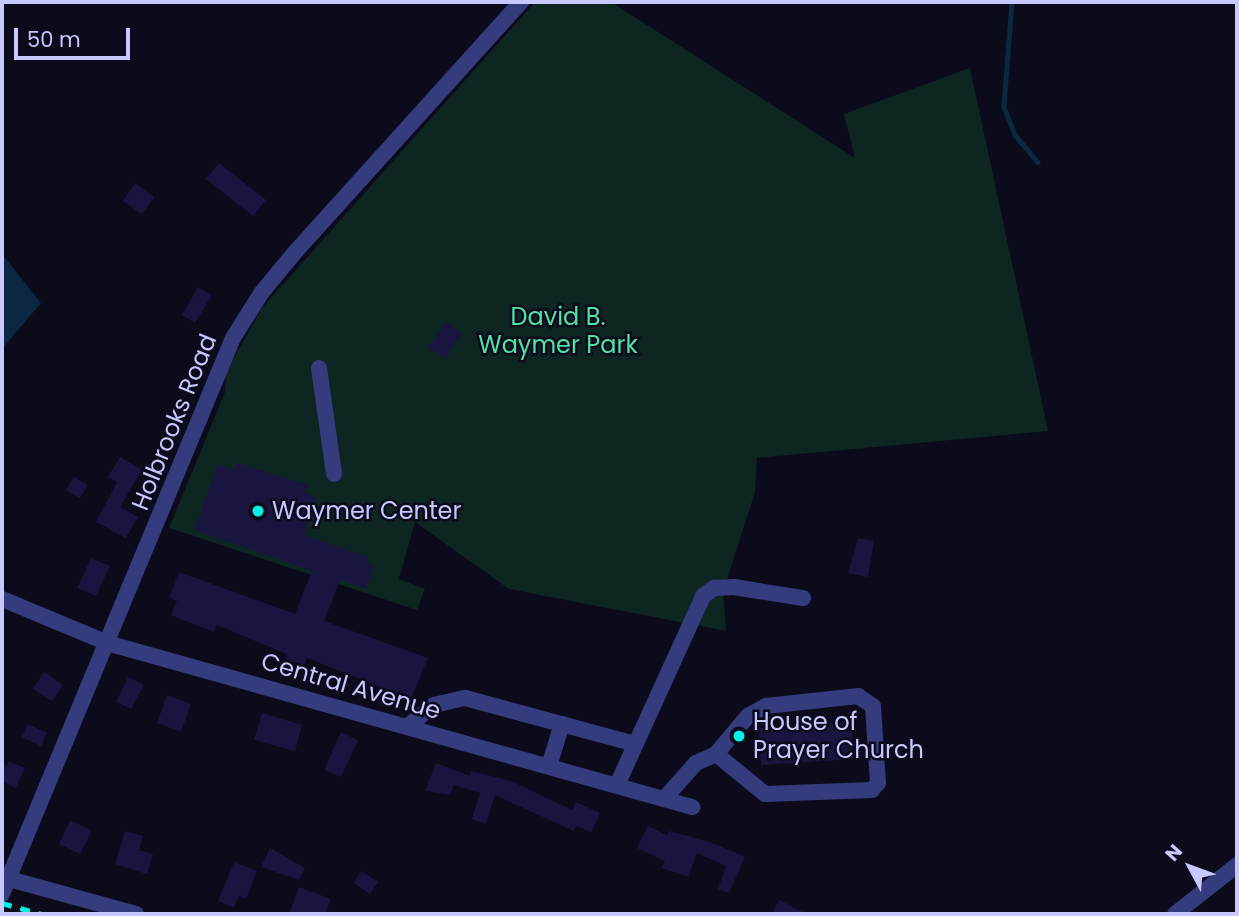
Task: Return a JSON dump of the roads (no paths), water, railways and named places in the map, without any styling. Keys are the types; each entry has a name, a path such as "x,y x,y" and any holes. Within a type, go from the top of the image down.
{"street":[{"name":"Holbrooks Road","path":"4,883 107,643 219,364 250,308 521,2"},
{"path":"319,368 334,474"},
{"path":"617,785 703,596 714,588 734,587 803,598"},
{"name":"Central Avenue","path":"2,599 107,643 692,807"},
{"path":"664,799 696,763 716,754 748,716 766,706 858,696 873,706 878,783 872,790 765,794 716,754"},
{"path":"408,726 434,705 465,698 636,744"},
{"path":"549,766 562,724"},
{"path":"1175,914 1237,865"},
{"path":"4,883 136,914"}],"water":[{"path":"2,254 41,303 2,349"}],"waterway":[{"path":"1012,2 1004,107 1016,136 1038,162"}],"railway":[{"path":"2,903 42,914"}],"place":[{"name":"Waymer Center","path":"258,511"},
{"name":"House of Prayer Church","path":"739,736"}],"park label":[{"name":"David B. Waymer Park","path":"558,331"}]}
